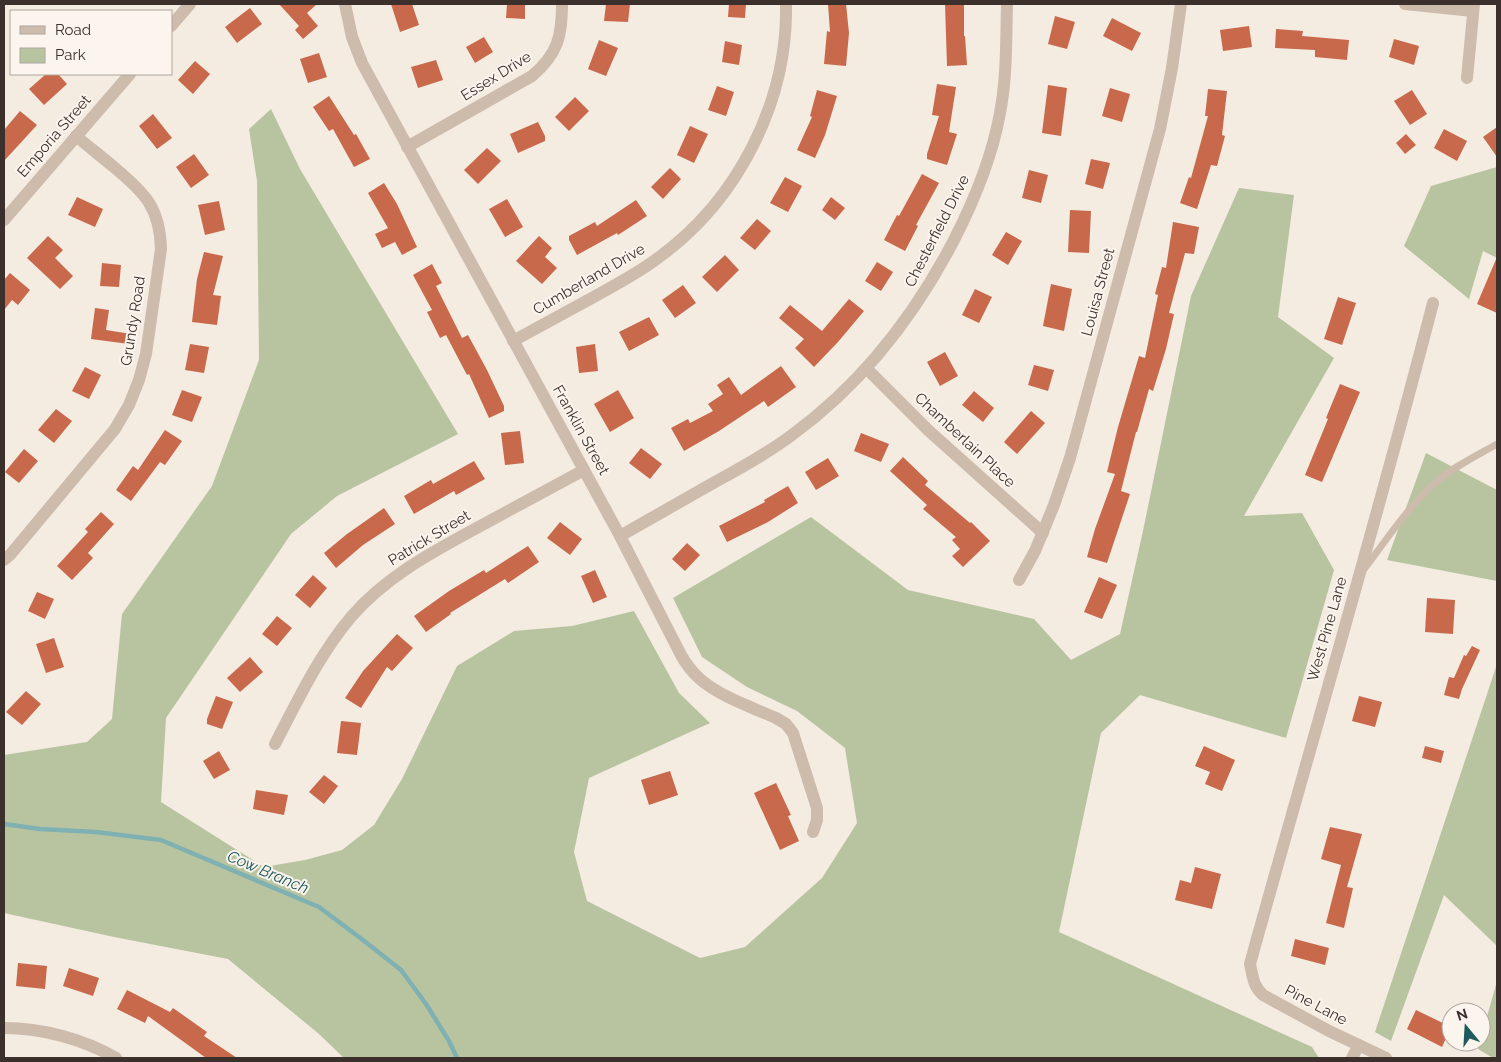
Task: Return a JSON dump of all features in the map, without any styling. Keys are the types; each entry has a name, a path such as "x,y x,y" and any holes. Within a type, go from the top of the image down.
{"street":[{"path":"172,25 190,4"},
{"name":"Franklin Street","path":"345,4 352,37 362,63 620,536 688,667 701,680 716,690 776,718 786,724 793,733 817,808 814,832"},
{"name":"Essex Drive","path":"408,147 532,76 542,68 557,46 560,34 562,4"},
{"name":"Cumberland Drive","path":"513,340 631,277 659,258 709,211 730,185 747,156 771,103 780,71 786,26 786,4"},
{"name":"Chesterfield Drive","path":"620,536 756,460 792,436 826,408 867,369 888,345 916,306 967,216 993,148 1004,84 1007,4"},
{"name":"Louisa Street","path":"1019,580 1043,533 1070,458 1160,129 1172,68 1181,4"},
{"path":"1405,4 1473,7 1467,78"},
{"name":"Emporia Street","path":"4,220 129,75"},
{"name":"Grundy Road","path":"4,560 115,429 129,405 140,380 146,354 161,249 161,235 157,219 150,204 135,185 76,136"},
{"name":"West Pine Lane","path":"1250,964 1360,574 1433,303"},
{"name":"Chamberlain Place","path":"867,369 928,430 1043,533"},
{"name":"Patrick Street","path":"275,744 314,669 352,617 370,598 394,577 421,558 584,470"},
{"name":"Pine Lane","path":"1250,964 1253,981 1257,990 1263,995 1386,1058"},
{"path":"4,1028 40,1031 67,1037 116,1058"},
{"path":"1352,1058 1359,1045"}],"lane":[{"path":"1360,574 1416,502 1435,483 1456,467 1497,444"}],"green space":[{"path":"271,109 300,169 458,434 337,496 291,534 166,718 161,802 264,867 305,860 342,850 374,825 402,779 457,666 514,631 572,626 634,611 679,693 710,723 589,778 574,852 587,901 700,958 745,947 822,878 857,823 845,748 797,711 747,687 702,657 673,598 811,517 908,590 1034,619 1071,660 1120,634 1191,296 1239,188 1294,195 1278,317 1334,358 1244,516 1302,513 1334,570 1286,738 1140,695 1101,733 1059,932 1312,1047 1319,1058 344,1058 319,1034 228,959 4,913 4,755 87,742 112,719 122,614 212,486 259,360 257,181 249,129"},
{"path":"1497,167 1497,258 1483,251 1469,299 1404,246 1431,186"},
{"path":"1426,453 1497,490 1497,581 1387,560"},
{"path":"1497,664 1497,946 1444,895 1391,1041 1375,1032"},
{"path":"1497,981 1497,1058 1493,1058 1483,1052 1491,1052 1491,1002"}],"building":[{"path":"279,4 317,4 307,13 318,26 303,39 295,30 299,26"},
{"path":"391,4 412,4 419,25 400,32"},
{"path":"507,4 525,4 525,19 506,18"},
{"path":"606,4 630,4 628,22 604,21"},
{"path":"729,4 746,4 745,18 728,17"},
{"path":"828,4 846,4 849,33 846,66 824,64 827,31 830,32"},
{"path":"945,4 964,4 964,36 967,65 947,66"},
{"path":"250,8 262,24 237,43 225,27"},
{"path":"1055,16 1075,22 1067,49 1048,44"},
{"path":"1112,18 1141,33 1132,51 1103,36"},
{"path":"1249,26 1252,47 1223,51 1220,30"},
{"path":"1276,29 1303,31 1302,36 1349,40 1347,60 1315,57 1315,50 1275,48"},
{"path":"484,37 493,52 475,63 466,47"},
{"path":"1394,39 1419,46 1414,65 1389,57"},
{"path":"599,40 618,48 606,76 588,69"},
{"path":"725,41 742,45 739,65 722,62"},
{"path":"319,53 327,77 308,83 300,59"},
{"path":"436,60 443,80 418,88 411,67"},
{"path":"195,61 210,74 193,94 178,80"},
{"path":"45,75 59,75 67,84 44,105 29,89"},
{"path":"937,84 956,87 949,132 957,134 947,165 927,159 939,116 932,115"},
{"path":"1048,85 1067,88 1061,136 1042,133"},
{"path":"717,86 734,92 726,116 708,110"},
{"path":"1110,88 1130,94 1122,122 1102,116"},
{"path":"1208,89 1227,91 1222,135 1225,136 1217,166 1211,165 1197,209 1180,203 1189,177 1191,178 1208,116 1205,116"},
{"path":"817,90 837,96 825,135 815,158 797,150 812,117 810,116"},
{"path":"1412,90 1427,114 1410,125 1394,101"},
{"path":"329,96 354,135 356,134 370,159 354,167 333,129 329,131 313,107"},
{"path":"575,97 589,111 569,131 555,117"},
{"path":"20,111 37,125 4,161 4,130"},
{"path":"153,114 172,138 157,149 139,126"},
{"path":"538,122 545,136 545,141 518,153 510,134"},
{"path":"690,126 708,134 694,163 677,155"},
{"path":"1497,127 1497,157 1483,137"},
{"path":"1444,129 1467,141 1457,161 1434,148"},
{"path":"1406,134 1416,145 1405,154 1396,143"},
{"path":"487,148 501,161 478,184 464,170"},
{"path":"194,154 209,175 191,188 176,167"},
{"path":"1091,159 1110,163 1103,189 1085,184"},
{"path":"670,168 681,179 663,199 651,187"},
{"path":"1029,170 1048,175 1041,203 1022,198"},
{"path":"922,174 939,183 916,225 918,226 905,251 884,240"},
{"path":"785,177 802,186 788,212 770,203"},
{"path":"384,183 397,204 417,247 402,255 395,242 382,248 375,234 388,228 368,193"},
{"path":"77,197 103,209 95,227 68,215"},
{"path":"831,197 845,208 835,220 822,210"},
{"path":"507,199 523,227 505,237 489,209"},
{"path":"636,200 647,216 618,235 617,233 577,255 569,240 569,236 595,222 597,226"},
{"path":"219,201 225,230 205,235 198,205"},
{"path":"1070,210 1091,211 1089,253 1068,252"},
{"path":"757,219 771,231 755,250 740,238"},
{"path":"1173,222 1199,227 1194,254 1185,253 1169,313 1174,314 1166,349 1153,391 1149,389 1121,491 1130,494 1107,563 1087,557 1115,474 1107,472 1118,427 1139,356 1145,358 1158,295 1155,294 1162,267 1166,268"},
{"path":"1006,232 1022,241 1008,265 992,255"},
{"path":"48,236 63,250 55,258 73,276 60,289 27,258"},
{"path":"539,236 552,248 545,257 557,268 542,284 516,261"},
{"path":"204,252 223,256 213,295 221,296 217,325 192,322 197,279"},
{"path":"725,255 739,270 717,292 702,277"},
{"path":"1497,257 1497,313 1477,304"},
{"path":"877,262 893,272 881,291 865,281"},
{"path":"102,263 121,265 119,287 100,286"},
{"path":"432,264 442,283 436,286 462,338 468,335 504,406 504,411 489,418 469,374 467,375 446,335 440,338 427,312 432,310 413,275"},
{"path":"10,273 30,290 18,305 12,300 4,310 4,280"},
{"path":"1051,284 1072,289 1064,331 1043,326"},
{"path":"683,285 696,303 675,318 662,300"},
{"path":"975,289 992,297 979,323 962,315"},
{"path":"1338,297 1356,303 1342,345 1324,339"},
{"path":"849,299 864,311 814,367 795,348 804,339 779,318 790,305 822,331"},
{"path":"95,308 109,310 106,330 131,334 129,344 91,339"},
{"path":"649,317 659,335 629,351 619,332"},
{"path":"190,344 209,347 204,373 185,370"},
{"path":"595,344 598,371 579,373 576,347"},
{"path":"945,352 958,376 940,386 927,362"},
{"path":"1034,365 1054,370 1048,391 1028,385"},
{"path":"781,366 796,387 768,407 764,401 719,431 684,451 671,428 688,419 690,423 713,411 708,404 723,394 717,385 729,377 741,395"},
{"path":"85,367 101,375 89,399 72,391"},
{"path":"1340,384 1360,392 1322,482 1305,475"},
{"path":"182,390 202,397 192,422 172,415"},
{"path":"618,390 634,418 610,432 594,404"},
{"path":"974,391 994,408 983,422 962,405"},
{"path":"56,409 72,421 54,443 38,430"},
{"path":"1031,411 1045,423 1017,454 1004,442"},
{"path":"165,430 182,441 165,465 160,462 131,501 116,490 133,466 138,470"},
{"path":"520,431 524,463 505,465 501,433"},
{"path":"861,433 889,444 881,462 854,451"},
{"path":"641,448 662,464 650,479 629,463"},
{"path":"24,449 38,461 19,483 5,472"},
{"path":"903,457 928,481 925,485 971,522 990,541 963,567 952,556 960,549 952,540 956,537 923,509 927,505 890,471"},
{"path":"828,458 839,476 816,490 805,472"},
{"path":"474,461 485,479 456,495 454,491 414,514 404,496 431,480 433,484"},
{"path":"788,486 798,503 768,522 727,542 719,526 765,502 764,500"},
{"path":"384,508 395,524 363,545 336,568 324,553"},
{"path":"101,512 114,524 88,553 93,558 72,580 57,566 88,532 85,529"},
{"path":"560,522 582,539 570,555 547,538"},
{"path":"687,543 700,555 685,571 672,559"},
{"path":"528,546 539,562 508,583 505,579 450,613 426,632 414,616 449,591 484,570 486,573"},
{"path":"595,570 607,597 593,603 581,576"},
{"path":"313,575 327,588 310,608 295,595"},
{"path":"1099,577 1117,585 1102,619 1084,612"},
{"path":"37,592 54,599 45,619 28,611"},
{"path":"1427,598 1455,600 1453,634 1425,632"},
{"path":"277,616 292,628 277,646 262,634"},
{"path":"397,634 413,648 392,671 387,667 361,708 345,698 363,671"},
{"path":"54,638 64,667 46,673 36,644"},
{"path":"1472,646 1480,650 1459,699 1444,695 1449,677 1454,678 1464,655 1466,656"},
{"path":"250,657 263,672 240,692 227,678"},
{"path":"26,691 41,704 22,725 6,712"},
{"path":"216,696 233,702 222,729 207,724 207,719"},
{"path":"1359,696 1382,702 1375,727 1352,721"},
{"path":"341,721 361,723 357,755 337,753"},
{"path":"1204,746 1235,760 1222,791 1205,784 1210,772 1195,766"},
{"path":"1425,746 1444,751 1441,763 1422,758"},
{"path":"219,751 230,770 214,779 203,761"},
{"path":"670,771 678,795 649,805 641,780"},
{"path":"324,775 338,786 324,804 309,792"},
{"path":"776,783 791,815 788,816 799,841 780,850 754,793"},
{"path":"256,790 288,795 284,815 253,809"},
{"path":"1330,827 1362,834 1347,887 1353,888 1344,928 1326,923 1341,865 1321,859"},
{"path":"1195,867 1221,874 1212,909 1175,900 1180,880 1191,883"},
{"path":"1295,939 1329,948 1325,965 1291,956"},
{"path":"18,963 47,966 45,989 16,986"},
{"path":"69,968 99,978 93,996 63,986"},
{"path":"127,990 170,1012 173,1008 207,1032 204,1036 237,1058 206,1058 148,1016 145,1023 117,1009"},
{"path":"1416,1010 1441,1022 1441,1046 1407,1029"}],"waterway":[{"name":"Cow Branch","path":"4,824 161,840 319,907 401,970 426,1004 449,1041 457,1058"}]}
